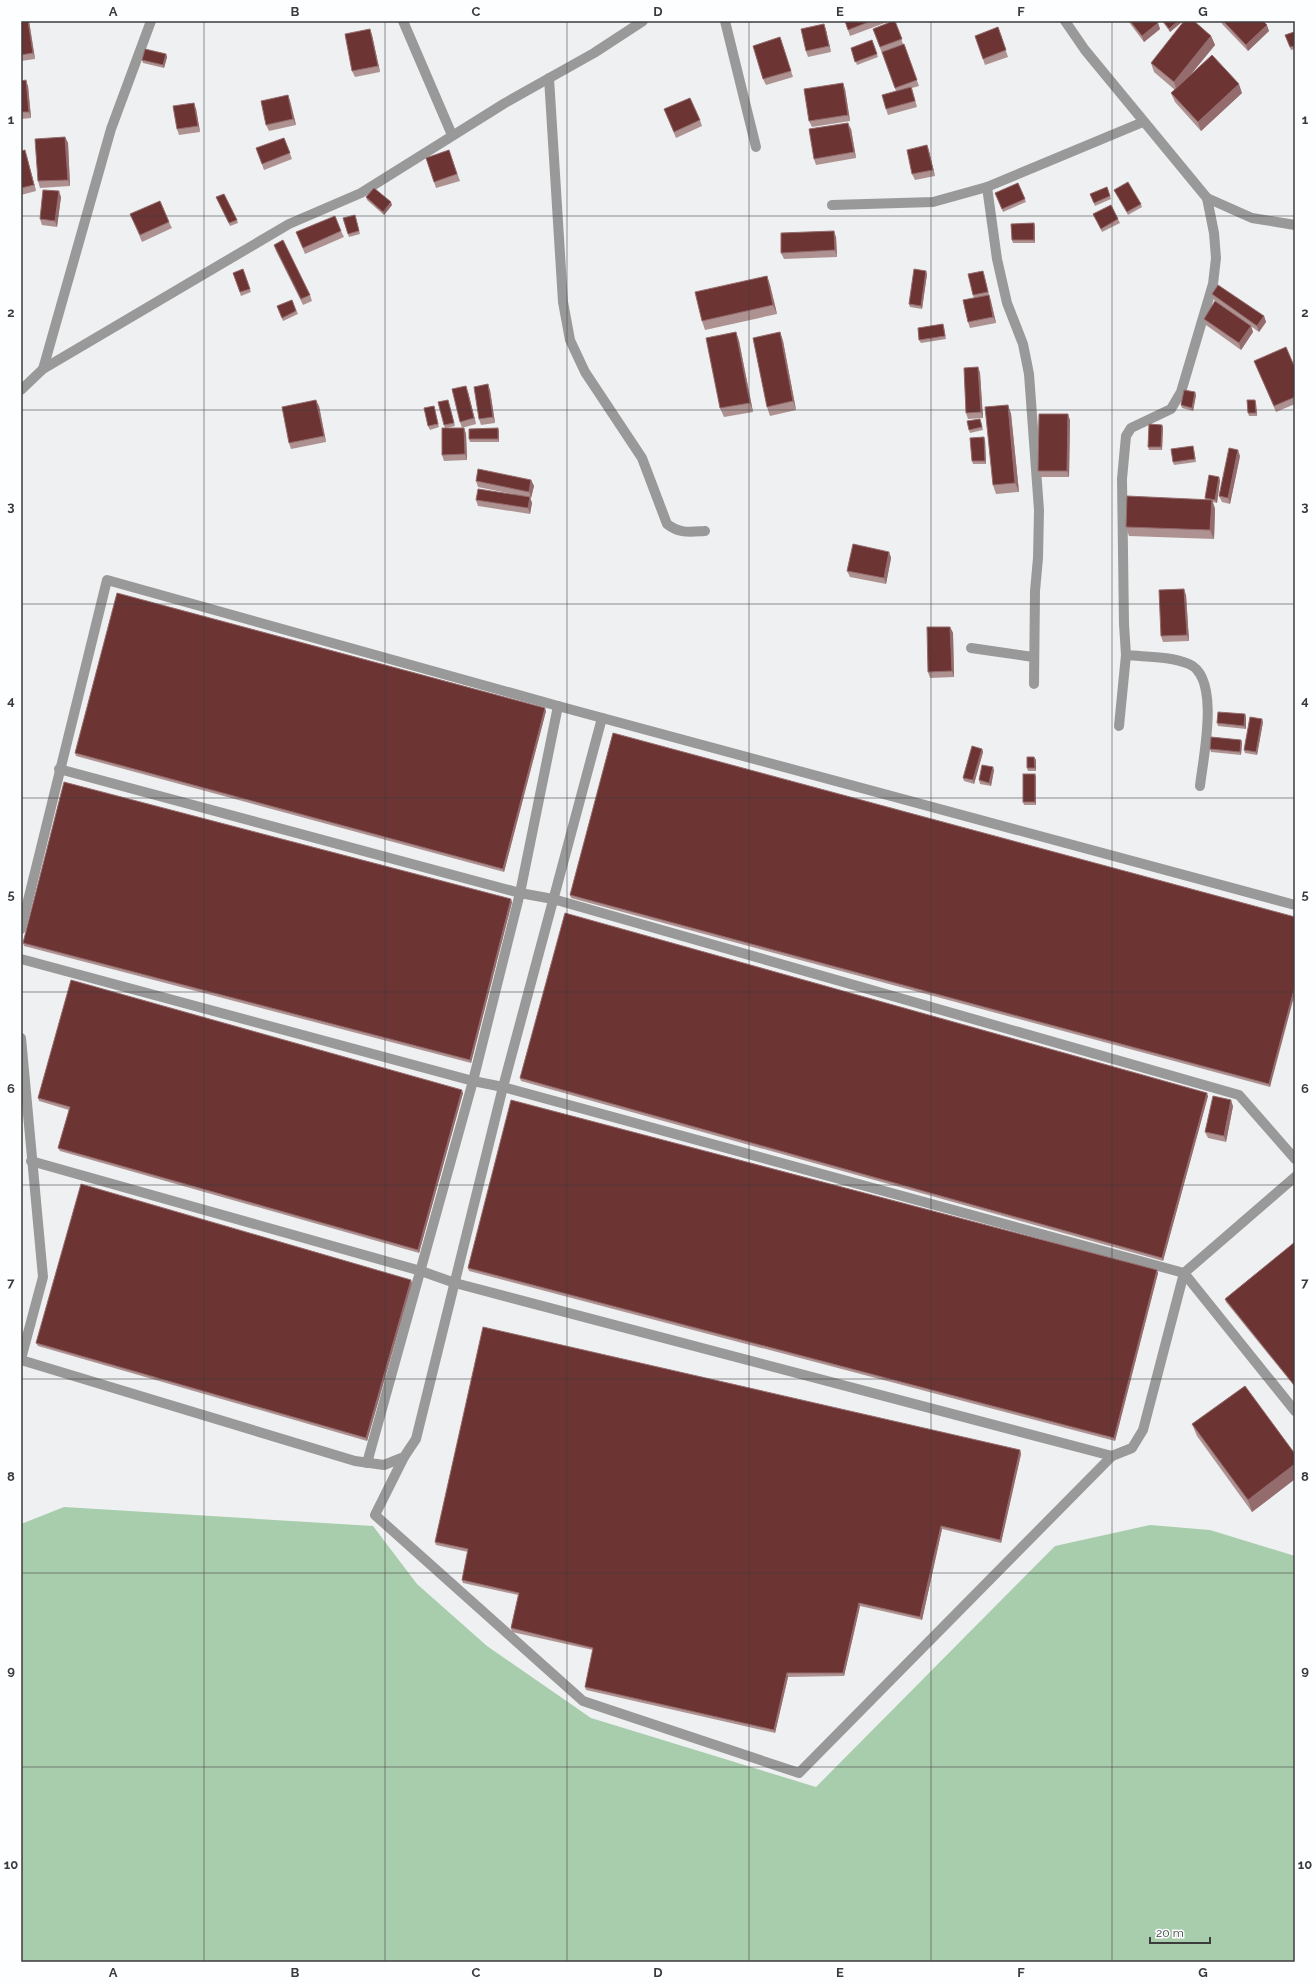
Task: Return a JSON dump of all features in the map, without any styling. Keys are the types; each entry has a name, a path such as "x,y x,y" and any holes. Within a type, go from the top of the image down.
{"street":[{"path":"44,369 111,129 151,21"},
{"path":"402,21 452,135"},
{"path":"21,390 44,369 289,224 361,193 452,135 594,53 643,21"},
{"path":"725,21 756,147"},
{"path":"1065,21 1085,50 1207,198 1252,218 1295,225"},
{"path":"549,78 562,302 570,340 585,372 642,458 667,524 674,530 684,533 706,531"},
{"path":"832,205 933,202 987,187 1143,122"},
{"path":"987,187 997,259 1007,303 1023,344 1029,374 1039,510 1033,657 1034,684"},
{"path":"1119,726 1126,655 1122,479 1126,436 1131,428 1171,409 1181,392 1213,284 1216,258 1214,233 1207,198"},
{"path":"21,929 59,769 108,580 558,706 1295,906"},
{"path":"971,648 1033,657"},
{"path":"1126,655 1175,660 1191,665 1206,687 1209,708 1200,786"},
{"path":"367,1462 473,1081 520,893 558,706"},
{"path":"602,718 503,1087 416,1439 404,1457 375,1515 582,1701 799,1773 1112,1456 1132,1448 1143,1430 1184,1273 1295,1177"},
{"path":"59,769 520,893 553,899 1239,1095 1295,1159"},
{"path":"21,959 473,1081 503,1087 1184,1273 1295,1411"},
{"path":"21,1038 31,1161 43,1277 21,1360 355,1461 384,1465 404,1457"},
{"path":"31,1161 421,1271 455,1283 1112,1456"}],"green space":[{"path":"64,1507 373,1526 417,1584 487,1646 591,1718 816,1787 1055,1546 1150,1525 1210,1530 1295,1556 1295,1962 21,1962 21,1524"}],"building":[{"path":"21,21 28,21 33,53 21,55"},
{"path":"845,21 871,21 848,30"},
{"path":"895,21 902,39 880,47 873,29"},
{"path":"1130,21 1157,21 1158,23 1142,36"},
{"path":"1163,21 1178,21 1169,29"},
{"path":"1184,21 1194,21 1211,36 1174,82 1151,63"},
{"path":"1223,21 1263,21 1267,25 1246,45"},
{"path":"824,24 829,46 806,51 801,29"},
{"path":"998,27 1006,50 983,59 975,36"},
{"path":"370,29 378,66 352,71 345,34"},
{"path":"1294,32 1295,46 1290,47 1285,35"},
{"path":"780,37 791,71 763,79 753,46"},
{"path":"872,40 877,54 855,62 851,48"},
{"path":"904,44 917,80 895,88 882,52"},
{"path":"145,49 166,54 163,65 142,60"},
{"path":"1212,55 1239,84 1198,122 1171,93"},
{"path":"26,80 29,112 21,112 21,81"},
{"path":"843,83 848,115 809,121 804,89"},
{"path":"911,87 915,101 886,109 882,95"},
{"path":"288,95 293,119 266,125 261,101"},
{"path":"690,98 700,120 674,132 664,109"},
{"path":"194,103 198,126 177,129 173,106"},
{"path":"848,123 854,152 814,159 809,129"},
{"path":"65,137 68,180 38,181 35,139"},
{"path":"284,138 290,153 262,164 256,148"},
{"path":"927,145 933,170 912,174 907,150"},
{"path":"25,150 34,185 21,188 21,151"},
{"path":"449,150 457,174 434,182 426,158"},
{"path":"1128,182 1141,204 1127,212 1114,190"},
{"path":"1018,183 1025,199 1002,209 995,193"},
{"path":"1107,187 1110,196 1094,203 1090,194"},
{"path":"374,188 391,202 383,212 366,197"},
{"path":"43,190 59,191 55,221 40,219"},
{"path":"224,194 237,220 229,223 216,197"},
{"path":"160,201 169,222 140,235 130,214"},
{"path":"1111,205 1118,219 1101,229 1093,214"},
{"path":"355,215 359,231 348,234 343,218"},
{"path":"335,216 341,231 303,248 296,232"},
{"path":"1034,223 1034,240 1012,240 1011,224"},
{"path":"834,231 835,250 781,253 781,233"},
{"path":"283,240 310,295 301,299 274,245"},
{"path":"243,269 250,289 240,292 233,273"},
{"path":"914,269 926,271 921,306 909,304"},
{"path":"983,271 988,292 973,295 968,274"},
{"path":"767,276 773,305 702,321 695,292"},
{"path":"1218,285 1264,316 1257,326 1212,294"},
{"path":"989,295 993,317 968,322 963,300"},
{"path":"292,300 296,311 282,318 277,306"},
{"path":"1215,301 1251,326 1239,343 1204,319"},
{"path":"943,324 945,336 919,340 918,328"},
{"path":"736,332 750,403 720,408 706,338"},
{"path":"780,332 793,401 767,407 753,338"},
{"path":"1286,347 1295,368 1295,397 1274,406 1254,361"},
{"path":"978,367 981,412 966,413 964,368"},
{"path":"488,384 493,417 479,419 474,387"},
{"path":"466,386 474,418 460,422 452,389"},
{"path":"1184,390 1195,392 1192,408 1181,405"},
{"path":"316,400 324,436 289,443 282,407"},
{"path":"448,400 454,423 444,425 438,402"},
{"path":"1247,400 1255,400 1256,413 1248,413"},
{"path":"1008,405 1015,483 993,485 985,407"},
{"path":"434,406 438,424 428,426 424,408"},
{"path":"1039,414 1068,414 1067,471 1038,471"},
{"path":"980,419 982,427 969,430 967,421"},
{"path":"1149,424 1162,425 1161,447 1148,447"},
{"path":"442,428 464,428 465,454 442,455"},
{"path":"498,428 498,439 469,439 469,429"},
{"path":"984,437 985,461 972,461 970,438"},
{"path":"1193,446 1195,459 1173,462 1171,449"},
{"path":"1229,448 1238,450 1228,498 1219,496"},
{"path":"478,469 531,480 529,492 476,481"},
{"path":"1209,475 1219,477 1215,500 1205,498"},
{"path":"478,489 530,497 528,508 476,500"},
{"path":"1127,496 1212,500 1210,530 1126,527"},
{"path":"853,544 889,552 884,578 847,571"},
{"path":"1184,589 1187,635 1161,636 1159,590"},
{"path":"117,593 545,708 503,869 75,753"},
{"path":"927,627 950,627 952,671 928,672"},
{"path":"1218,712 1245,714 1244,726 1217,723"},
{"path":"1250,717 1262,719 1256,752 1244,750"},
{"path":"613,733 1295,917 1295,986 1269,1084 570,895"},
{"path":"1211,737 1241,740 1240,752 1210,749"},
{"path":"972,746 982,749 973,780 963,778"},
{"path":"1027,757 1034,757 1035,768 1027,768"},
{"path":"982,765 993,767 989,783 979,780"},
{"path":"1023,774 1035,774 1035,802 1023,802"},
{"path":"64,782 511,899 470,1060 23,943"},
{"path":"565,913 1207,1093 1162,1258 520,1078"},
{"path":"71,980 462,1090 418,1250 58,1148 70,1107 38,1098"},
{"path":"1213,1096 1231,1100 1224,1136 1205,1132"},
{"path":"511,1100 1157,1270 1114,1438 468,1268"},
{"path":"81,1184 411,1280 366,1438 36,1343"},
{"path":"1295,1242 1295,1386 1225,1299"},
{"path":"483,1327 1020,1450 1000,1540 941,1526 920,1617 859,1603 843,1673 787,1673 774,1730 585,1687 593,1648 511,1628 519,1593 462,1580 468,1549 435,1542"},
{"path":"1245,1386 1295,1454 1295,1464 1248,1500 1192,1424"}]}
